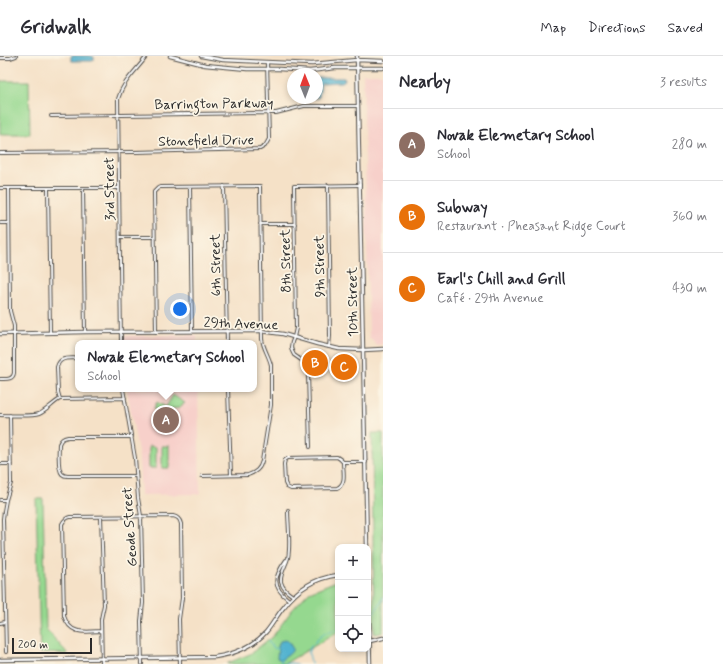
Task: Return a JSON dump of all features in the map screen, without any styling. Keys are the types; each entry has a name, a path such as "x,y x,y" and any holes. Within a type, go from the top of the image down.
{"street":[{"path":"0,58 10,58 16,56"},
{"name":"3rd Street","path":"121,332 118,99 123,85 147,56"},
{"path":"170,56 200,64 246,69 310,71 357,67 383,68"},
{"path":"201,56 223,60 312,64 357,60 383,61"},
{"name":"10th Street","path":"357,56 367,544"},
{"name":"Stonefield Drive","path":"0,153 260,150 265,146 269,139 267,62"},
{"name":"Barrington Parkway","path":"51,116 276,113 304,106 358,106"},
{"path":"328,185 360,185"},
{"name":"8th Street","path":"310,447 308,373 304,362 294,355 291,347 296,328 294,186 328,185"},
{"name":"9th Street","path":"328,185 330,336 328,347"},
{"name":"6th Street","path":"224,186 227,340"},
{"path":"156,332 154,192 160,187 260,186 262,331 263,345 271,365 271,405 262,461 258,469 254,473 248,475 202,476"},
{"path":"190,187 192,331"},
{"path":"0,188 119,188"},
{"path":"0,379 10,379 14,376 14,326 10,311 9,188"},
{"path":"48,188 50,333"},
{"path":"83,188 85,332"},
{"path":"0,223 9,223"},
{"path":"260,224 295,224"},
{"path":"120,237 155,237"},
{"name":"29th Avenue","path":"0,334 262,331 283,334 339,349 383,349"},
{"path":"121,332 121,340"},
{"path":"60,399 58,392 58,363 64,359 75,358"},
{"name":"Geode Street","path":"124,392 132,436 141,516 143,603 140,621 142,664"},
{"path":"228,392 231,475"},
{"path":"0,415 10,416 39,414 60,399 125,398"},
{"path":"6,652 3,519 11,483 10,416"},
{"path":"132,436 64,438 59,444 60,472 63,475 68,476 136,476"},
{"path":"343,462 343,482 341,486 337,488 291,489 287,487 285,483 284,464 285,460 288,458 337,457 343,462 366,462"},
{"path":"0,464 11,464"},
{"path":"0,500 6,500"},
{"path":"288,510 289,548 288,558 281,575 281,580 282,587 293,596"},
{"path":"101,516 104,605 101,619 102,664"},
{"path":"101,631 79,632 73,630 66,622 64,616 63,520 70,517 101,516 177,517 180,521 182,598 179,619 180,664"},
{"path":"288,558 276,576 276,583 278,590 289,600"},
{"path":"0,660 215,658 226,656 248,647 265,633 289,600 306,586 320,579 335,576"},
{"path":"0,623 5,622"},
{"path":"371,641 383,638"},
{"path":"370,652 370,664"},
{"path":"0,660 3,664"}],"shaded area":[{"path":"363,74 383,74 383,344 376,345 369,337"},
{"path":"197,335 197,340 124,340 123,336"},
{"path":"128,392 198,392 200,494 141,495 139,457"}],"green space":[{"path":"0,81 29,81 30,134 0,134"},
{"path":"173,395 185,403 178,408 156,411 154,408 157,402 166,407"},
{"path":"159,414 168,414 168,428 156,428 156,418 159,418"},
{"path":"372,433 383,433 383,632 374,634"},
{"path":"149,446 156,447 156,468 149,468"},
{"path":"162,446 169,446 169,468 162,468"},
{"path":"36,499 43,499 46,629 68,654 40,653"},
{"path":"334,582 335,634 284,664 228,664 250,654 273,636 292,610 309,592"}],"water":[{"path":"71,56 89,56 94,57 94,60 72,61"},
{"path":"323,78 344,78 345,80 342,82 323,83"},
{"path":"280,641 288,641 293,649 281,660 277,658 278,646"}],"waterway":[{"path":"371,615 380,605 383,597"},
{"path":"311,664 309,649 323,635 335,630"},
{"path":"268,641 271,646 278,650"},
{"path":"281,659 281,664"},
{"path":"284,664 297,664"}],"place":[{"name":"Subway","path":"315,363"},
{"name":"Earl's Chill and Grill","path":"344,367"},
{"name":"Novak Elemetary School","path":"166,420"}]}
